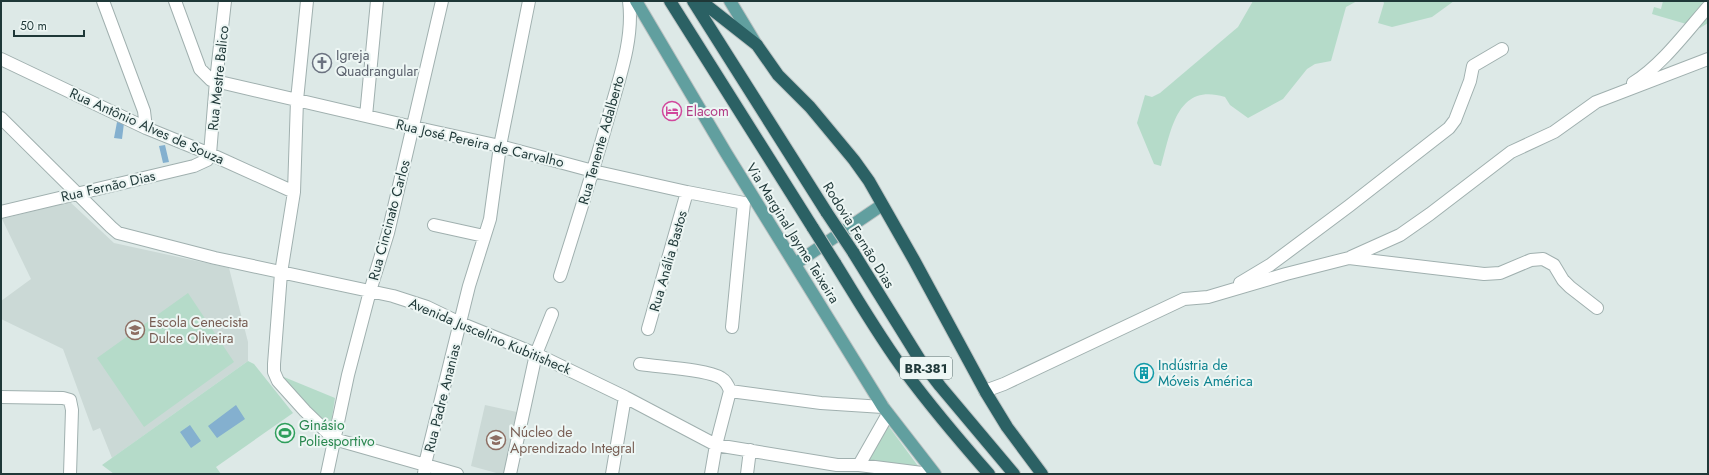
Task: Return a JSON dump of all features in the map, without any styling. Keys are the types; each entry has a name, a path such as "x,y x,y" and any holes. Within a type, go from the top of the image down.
{"highway":[{"name":"BR-381","path":"670,1 871,321 905,372 948,427 989,474"},
{"name":"Rodovia Fernão Dias","path":"693,1 920,360 1014,474"},
{"path":"702,1 757,45 778,75 810,107 854,160 882,204 985,391 1007,427 1042,474"}],"main road":[{"name":"Via Marginal Jayme Teixeira","path":"636,1 726,153 885,410 935,474"},
{"path":"730,1 757,45"},
{"path":"795,264 882,204"}],"street":[{"path":"104,1 144,111 146,128"},
{"path":"175,1 200,69 211,80 216,81"},
{"name":"Rua Mestre Balico","path":"210,154 216,81 226,1"},
{"path":"307,1 297,100 294,192 281,274 274,364 276,377 305,411 334,439 425,469 457,474"},
{"path":"366,116 377,1"},
{"name":"Rua Cincinato Carlos","path":"327,474 348,375 370,291 388,233 442,1"},
{"name":"Rua Padre Ananias","path":"425,469 460,323 490,219 500,146 528,1"},
{"name":"Rua Tenente Adalberto","path":"560,276 593,171 623,65 627,42 629,1"},
{"path":"1610,97 1645,74 1665,55 1708,7"},
{"path":"1228,290 1270,265 1450,128 1463,101 1470,81 1473,66 1502,49"},
{"name":"Rua Antônio Alves de Souza","path":"1,59 146,128 210,154 294,192"},
{"path":"985,391 1004,384 1184,299 1208,297 1228,290 1348,258 1400,235 1511,152 1554,132 1596,102 1708,59"},
{"name":"Rua José Pereira de Carvalho","path":"216,81 413,128 500,146 593,171 744,203 732,327"},
{"name":"Avenida Juscelino Kubitisheck","path":"1,118 118,233 144,241 281,274 393,296 421,305 460,323 536,354 625,397 716,445 750,450 836,469 855,468 930,474"},
{"name":"Rua Fernão Dias","path":"1,211 194,166 207,160 210,154"},
{"name":"Rua Anália Bastos","path":"648,329 688,192"},
{"path":"434,225 484,236"},
{"path":"1348,258 1484,274 1500,273 1531,260 1543,259 1554,265 1563,280 1597,308"},
{"path":"510,474 536,354 552,314"},
{"path":"640,364 710,373 722,378 727,383 730,391 716,445 711,474"},
{"path":"730,391 885,410 855,468"},
{"path":"1,397 66,398 71,403 70,474"},
{"path":"612,474 625,397"},
{"path":"747,474 750,450"}],"shaded area":[{"name":"Escola Cenecista Dulce Oliveira","path":"70,202 114,243 229,268 248,342 248,361 112,458 100,428 93,431 63,349 1,319 1,301 31,279 2,219"},
{"name":"Núcleo de Aprendizado Integral","path":"485,405 521,413 506,474 500,474 471,466"}],"green space":[{"path":"1253,1 1357,1 1346,7 1331,61 1315,64 1307,69 1283,99 1248,118 1230,105 1225,97 1209,94 1196,97 1186,103 1178,113 1168,139 1161,166 1154,164 1137,123 1145,95 1152,97 1160,93 1238,27"},
{"path":"1383,1 1454,1 1432,17 1392,27 1378,23 1384,3"},
{"path":"1663,1 1708,1 1708,23 1700,28 1652,14 1654,7 1661,9"},
{"path":"188,293 234,362 144,427 97,358"},
{"path":"248,361 254,364 293,413 216,467 221,474 114,474 102,465"},
{"path":"279,375 335,398 330,430"},
{"path":"887,424 918,466 865,461"}],"water":[{"path":"117,122 124,123 122,139 114,138"},
{"path":"165,145 169,162 163,163 159,146"},
{"path":"236,405 245,419 217,438 208,426"},
{"path":"190,425 201,441 191,448 180,432"}],"place":[{"name":"Igreja Quadrangular","path":"322,63"},
{"name":"Elacom","path":"672,111"},
{"name":"Escola Cenecista Dulce Oliveira","path":"135,330"},
{"name":"Indústria de Móveis América","path":"1144,373"},
{"name":"Ginásio Poliesportivo","path":"285,433"},
{"name":"Núcleo de Aprendizado Integral","path":"496,440"}]}
